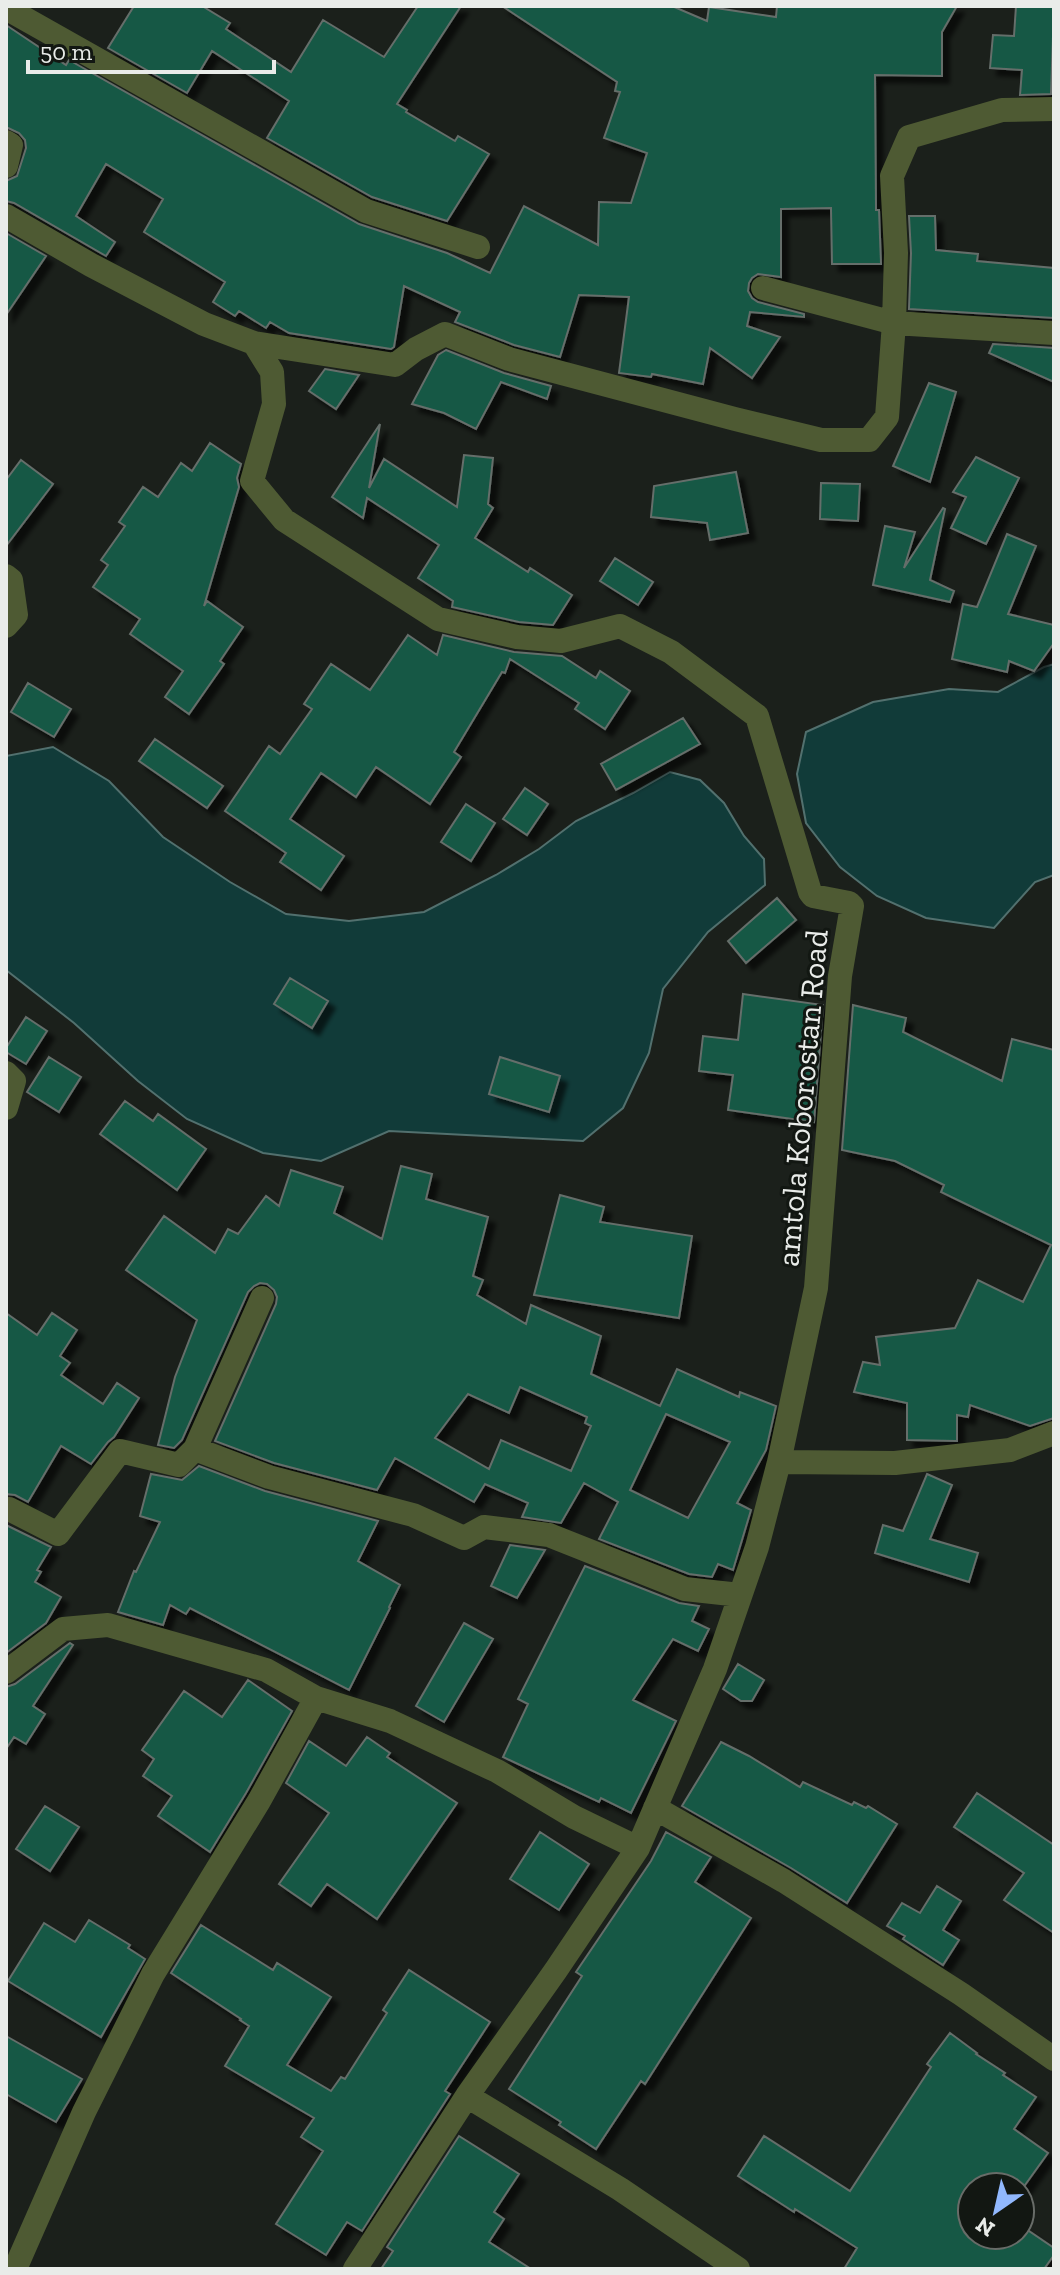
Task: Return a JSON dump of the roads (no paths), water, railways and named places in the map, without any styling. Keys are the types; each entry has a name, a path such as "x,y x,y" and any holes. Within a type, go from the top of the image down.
{"street":[{"path":"6,8 366,211 478,247"},
{"path":"6,216 204,324 254,343 395,365 416,349 445,334 509,359 735,419 821,440 869,440 887,417 896,253 892,176 909,137 1002,110 1054,109"},
{"path":"6,142 11,145 6,166"},
{"path":"763,288 894,323 1054,333"},
{"name":"amtola Koborostan Road","path":"254,343 272,372 274,404 252,481 284,520 438,619 517,637 561,641 620,626 671,652 757,716 810,892 813,896 852,906 840,976 816,1288 779,1462"},
{"path":"6,576 11,580 16,615 6,626"},
{"path":"6,1073 14,1081 6,1108"},
{"path":"6,1510 58,1534 120,1451 179,1465 195,1449 262,1298"},
{"path":"355,2269 467,2096 638,1848 715,1669 757,1547 779,1462 895,1463 1010,1450 1054,1433"},
{"path":"195,1449 269,1477 413,1515 464,1538 484,1527 549,1535 685,1589 740,1595"},
{"path":"6,1672 63,1629 108,1625 266,1670 316,1698 390,1721 497,1771 574,1817 638,1848"},
{"path":"15,2269 84,2112 153,1974 259,1801 316,1698"},
{"path":"655,1808 784,1881 961,1994 1054,2059"},
{"path":"467,2096 620,2189 738,2269"}],"water":[{"path":"1054,664 1054,875 1035,882 994,928 926,918 877,896 840,867 806,823 797,774 806,732 873,702 949,689 998,692"},
{"path":"53,747 109,781 163,837 230,882 286,914 349,921 424,912 496,875 539,849 576,821 670,772 700,780 724,803 744,836 764,859 765,885 708,932 663,989 649,1053 623,1108 583,1141 389,1131 321,1161 263,1153 187,1119 6,970 6,756"}]}
